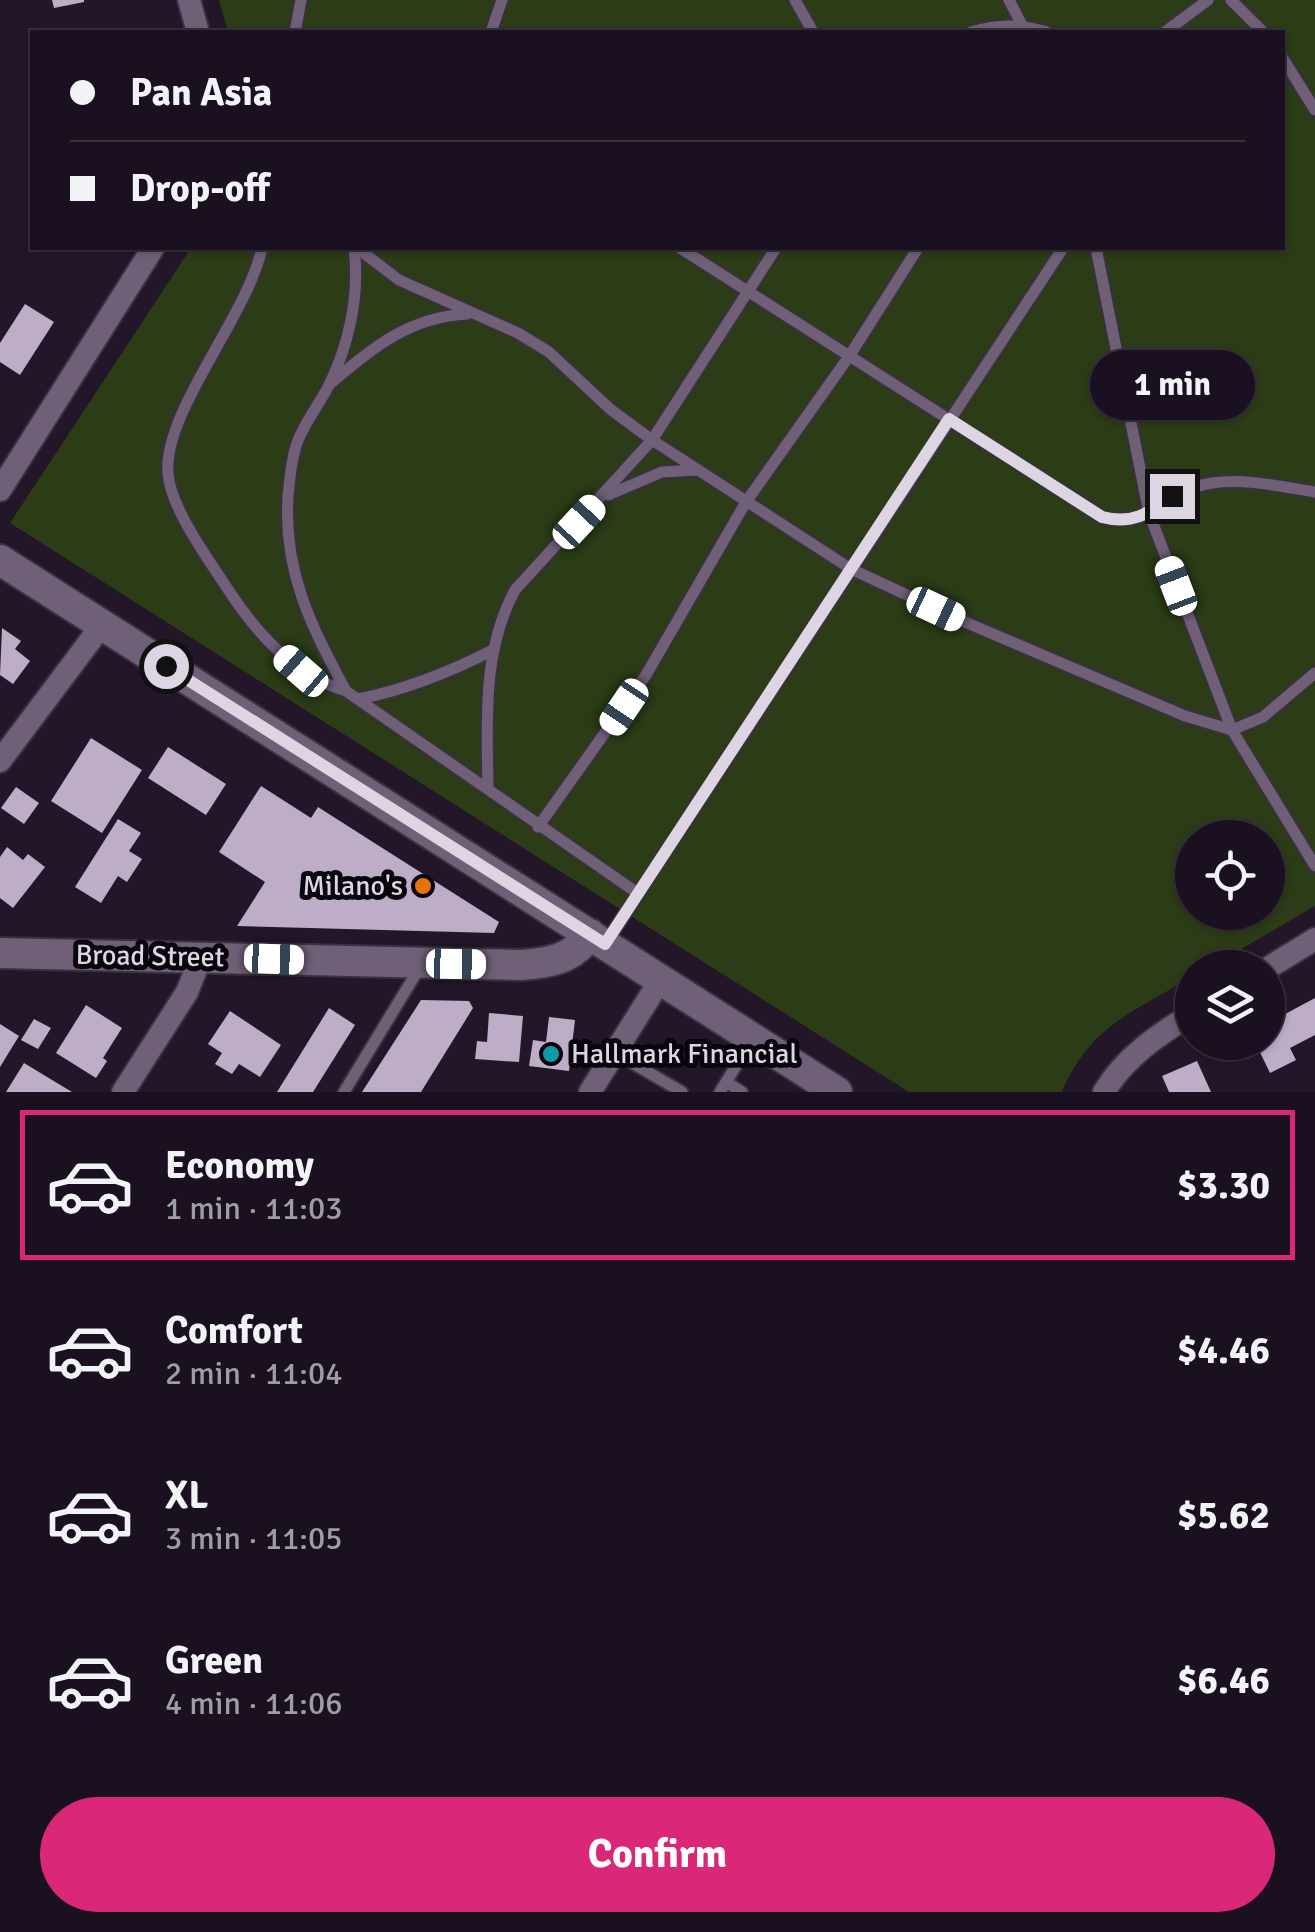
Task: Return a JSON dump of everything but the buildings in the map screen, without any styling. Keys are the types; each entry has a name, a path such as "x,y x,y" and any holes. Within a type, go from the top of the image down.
{"main road":[{"path":"0,560 837,1092"},
{"name":"Broad Street","path":"0,953 541,964 598,939"}],"street":[{"path":"189,0 197,30"},
{"path":"0,490 151,250"},
{"path":"0,761 102,626"},
{"path":"1285,958 1315,939"},
{"path":"123,1092 187,992 201,957"},
{"path":"590,1092 661,979"},
{"path":"1104,1092 1116,1072 1134,1055 1175,1026"}],"lane":[{"path":"295,30 301,0"},
{"path":"492,30 502,0"},
{"path":"795,0 812,30"},
{"path":"1008,0 1022,24"},
{"path":"1168,30 1208,0"},
{"path":"1232,0 1260,30"},
{"path":"979,30 1022,24 1041,30"},
{"path":"1285,63 1315,110"},
{"path":"261,250 250,286 178,424 170,449 168,474 174,495 203,550 270,644 301,671 346,691 636,892"},
{"path":"346,691 317,638 291,566 287,537 292,458 328,386 354,307 358,276 355,250"},
{"path":"358,250 400,280 518,333 549,352 610,409 652,440 851,569 965,622 1185,716 1232,730 1263,717 1315,673"},
{"path":"683,250 1102,517 1120,522 1135,520 1172,496 1215,482 1315,492"},
{"path":"488,788 487,700 492,650 503,611 514,590 652,440 775,250"},
{"path":"538,827 646,675 746,502 850,355 917,250"},
{"path":"598,939 636,892 1062,250"},
{"path":"1096,250 1149,513 1232,730 1315,866"},
{"path":"328,386 370,349 398,332 421,321 473,313"},
{"path":"600,500 662,472 697,470"},
{"path":"358,699 390,693 462,666 492,650"},
{"path":"344,1092 422,963"},
{"path":"742,1092 723,1087 754,1038"},
{"path":"615,1053 682,1092"}],"green space":[{"path":"219,0 1315,0 1315,906 1285,923 1285,820 1175,820 1175,930 1274,930 1239,950 1175,950 1175,987 1100,1036 1073,1070 1062,1092 909,1092 10,523 190,250 1285,250 1285,30 227,30"}],"place":[{"name":"Milano's","path":"423,886"},
{"name":"Hallmark Financial","path":"551,1054"}],"route":[{"path":"166,666 605,944 949,419 1102,517 1120,522 1135,520 1172,496"}]}
